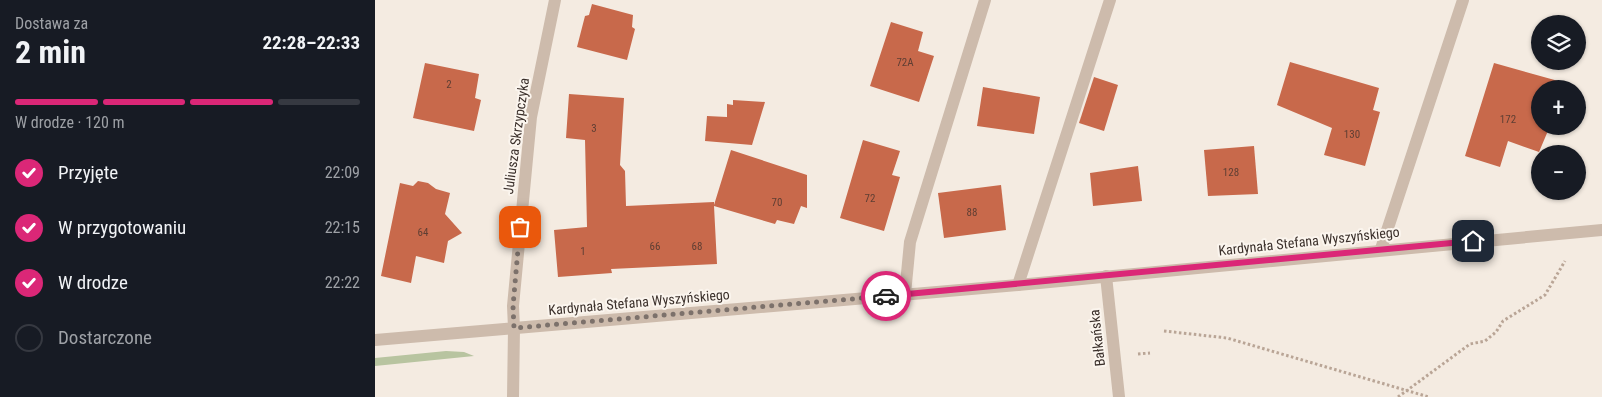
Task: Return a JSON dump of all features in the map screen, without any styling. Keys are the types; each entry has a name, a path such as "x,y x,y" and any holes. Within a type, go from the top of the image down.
{"street":[{"name":"Juliusza Skrzypczyka","path":"513,397 514,296 531,117 555,0"},
{"path":"905,294 910,242 985,0"},
{"path":"1018,285 1110,0"},
{"path":"1381,249 1463,0"},
{"name":"Kardynała Stefana Wyszyńskiego","path":"375,340 1018,285 1381,249 1602,230"},
{"name":"Bałkańska","path":"1106,276 1119,397"}],"path":[{"path":"1399,397 1470,344 1485,341 1496,332 1503,320 1545,295 1565,261"},
{"path":"1164,331 1227,338 1429,397"},
{"path":"1133,355 1149,353"}],"green space":[{"path":"446,351 464,352 474,356 375,366 375,358"}],"building":[{"path":"592,4 633,15 632,27 635,29 627,60 577,47 585,16 589,15"},
{"path":"891,22 923,32 918,51 934,56 919,102 870,86"},
{"path":"1290,62 1379,88 1373,110 1380,112 1365,166 1324,155 1332,128 1277,105"},
{"path":"425,63 479,74 475,98 481,100 474,131 413,118"},
{"path":"1494,63 1555,80 1531,80 1531,135 1546,135 1542,145 1531,145 1531,149 1508,141 1500,167 1465,156"},
{"path":"1094,77 1118,85 1104,131 1079,123"},
{"path":"983,87 1040,97 1034,134 977,126"},
{"path":"569,94 624,98 620,165 625,171 626,206 714,202 714,205 731,150 807,175 807,208 801,206 794,224 777,220 775,224 714,206 717,264 611,269 612,273 558,277 554,230 587,227 585,140 566,138"},
{"path":"733,100 765,102 752,145 705,141 707,116 727,117 727,104 733,105"},
{"path":"863,140 900,151 892,175 900,177 884,231 840,218"},
{"path":"1254,146 1258,194 1208,196 1204,150"},
{"path":"1138,166 1142,201 1093,206 1090,173"},
{"path":"418,181 428,183 436,189 450,193 445,214 462,233 448,241 444,263 416,256 411,283 381,276 400,183 413,186"},
{"path":"1001,185 1006,230 944,238 938,193"}],"way so far":[{"path":"520,227 513,306 514,328 886,296"}],"route":[{"path":"886,296 1473,241"}]}
